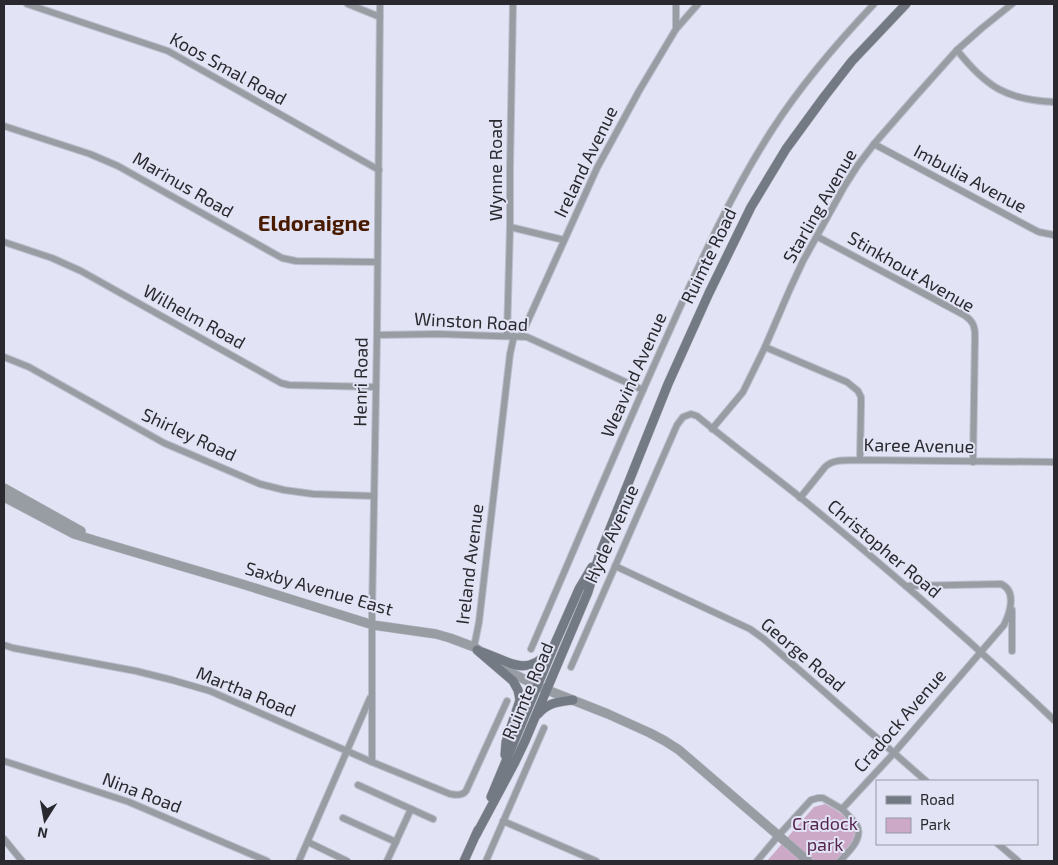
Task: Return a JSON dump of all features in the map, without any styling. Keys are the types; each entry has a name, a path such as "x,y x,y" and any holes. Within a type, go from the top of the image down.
{"main road":[{"name":"Ruimte Road","path":"464,861 514,764 588,592 598,556 668,384 708,293 751,207 786,149 824,97 852,61 906,4"},
{"name":"Ruimte Road","path":"476,835 505,760 553,648 579,589 598,556"},
{"path":"475,648 513,665 524,666 544,658 553,648"},
{"path":"475,648 513,681 519,693 518,705 506,742 505,760"},
{"path":"531,723 546,706 552,703 574,700"}],"street":[{"name":"Koos Smal Road","path":"27,4 168,51 379,170"},
{"path":"348,4 380,16"},
{"name":"Henri Road","path":"372,762 380,4"},
{"name":"Wynne Road","path":"513,4 510,227 514,336"},
{"path":"676,4 676,30"},
{"name":"Ireland Avenue","path":"475,648 510,354 514,336 564,240 597,168 639,90 676,30 698,4"},
{"name":"Weavind Avenue","path":"531,649 643,390 716,230 772,130 814,72 874,4"},
{"name":"Starling Avenue","path":"712,429 744,392 790,289 844,187 858,165 915,96 957,50 1012,4"},
{"path":"957,50 983,79 997,88 1028,100 1054,102"},
{"name":"Marinus Road","path":"4,126 90,154 118,166 282,258 296,261 377,262"},
{"name":"Imbulia Avenue","path":"874,144 1034,229 1054,235"},
{"path":"510,227 564,240"},
{"name":"Stinkhout Avenue","path":"818,237 972,321 976,336 972,462"},
{"name":"Wilhelm Road","path":"4,242 52,258 81,271 281,383 288,385 376,387"},
{"name":"Winston Road","path":"377,334 514,336 535,340 643,390"},
{"path":"765,347 847,382 858,391 861,396 860,460"},
{"name":"Shirley Road","path":"4,357 29,367 164,443 260,484 313,494 374,496"},
{"name":"Christopher Road","path":"685,415 694,415 800,498 906,586 1054,720"},
{"name":"Hyde Avenue","path":"571,667 677,425 682,416 685,415"},
{"name":"Karee Avenue","path":"800,498 825,467 835,461 1054,462"},
{"name":"Saxby Avenue East","path":"4,488 80,531 85,537"},
{"name":"Saxby Avenue East","path":"4,497 74,534 373,625 436,634 475,648 514,674 537,686 650,733 672,745 808,861"},
{"name":"George Road","path":"615,566 750,629 764,639 925,780"},
{"path":"906,586 1004,585 1009,591 1011,599 1013,619 1012,651"},
{"name":"Cradock Avenue","path":"842,809 894,753 1004,625 1011,599"},
{"name":"Martha Road","path":"4,645 189,684 218,694 450,794 460,795 466,791 507,701"},
{"path":"299,861 372,695"},
{"path":"486,861 544,728"},
{"name":"Nina Road","path":"4,761 129,802 268,861"},
{"path":"358,785 433,819"},
{"path":"757,861 808,803 814,799 823,798 842,809 857,825 858,834 856,842 840,861"},
{"path":"387,861 412,809"},
{"path":"343,818 396,842"},
{"path":"503,821 596,861"},
{"path":"4,839 22,861"},
{"path":"308,842 347,861"},
{"path":"999,845 1018,861"}],"green space":[{"name":"Cradock park","path":"825,804 847,819 855,829 854,842 839,861 767,861 814,807"}],"district":[{"name":"Eldoraigne","path":"314,223"}]}
